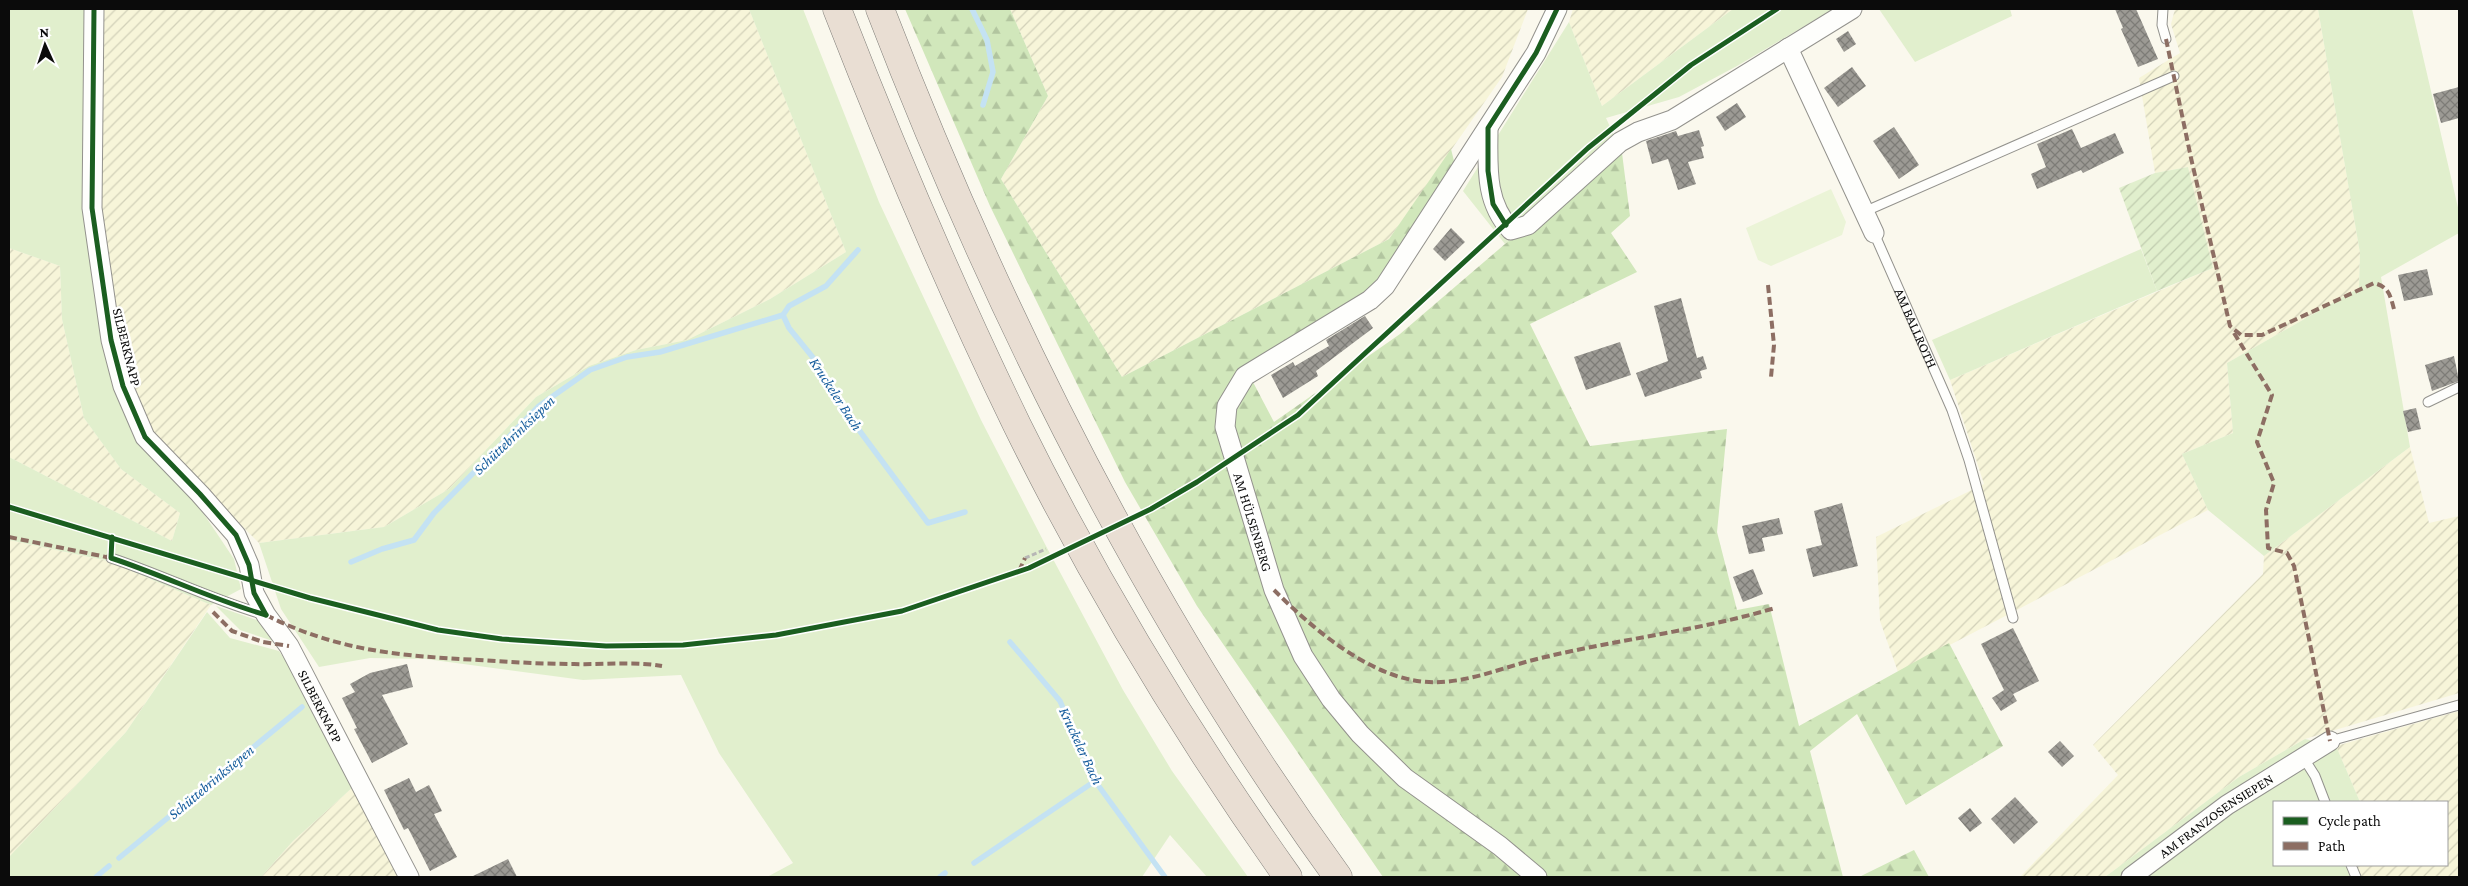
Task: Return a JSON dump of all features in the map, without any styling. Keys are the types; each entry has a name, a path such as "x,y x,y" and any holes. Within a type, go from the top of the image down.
{"highway":[{"path":"837,9 919,211 1023,435 1074,533 1133,636 1224,781 1288,877"},
{"path":"880,9 959,202 1051,402 1102,498 1204,675 1290,809 1338,877"}],"street":[{"name":"SILBERKNAPP","path":"94,9 92,208 109,331 123,386 145,437 200,494 236,535 249,565 254,593 266,615 289,646 409,877"},
{"name":"AM HÜLSENBERG","path":"1537,877 1500,846 1405,778 1360,734 1331,699 1303,656 1274,590 1225,427 1227,406 1245,376 1370,300 1385,286 1536,53 1557,9"},
{"path":"1488,128 1488,171 1493,204 1511,230 1528,225 1620,142 1638,132 1672,120 1852,9"},
{"name":"AM BALLROTH","path":"1788,48 1866,211 1874,232"},
{"name":"AM FRANZOSENSIEPEN","path":"2131,877 2227,805 2330,741"}],"lane":[{"path":"2163,9 2162,25 2166,39"},
{"path":"1866,211 2174,76"},
{"name":"AM BALLROTH","path":"1874,232 1954,418 1969,460 2013,618"},
{"path":"2428,402 2459,387"},
{"path":"111,558 158,573 231,606 266,615"},
{"path":"2330,741 2459,705"},
{"path":"2303,757 2315,776 2326,801"}],"path":[{"path":"1025,558 1046,549"}],"shaded area":[{"path":"103,9 749,9 846,252 770,299 687,340 636,350 589,366 536,397 449,489 384,527 259,543 179,463 148,425 118,337 103,247 100,168"},
{"path":"1010,9 1528,9 1502,77 1389,239 1122,377 1001,179 1048,96"},
{"path":"1573,9 1733,9 1602,106 1569,22"},
{"path":"2175,9 2318,9 2360,253 2359,288 2227,363 2233,433 2182,454 2208,510 1898,672 1880,621 1876,537 1984,484 1950,380 2213,268 2188,167 2155,173 2139,78 2180,53 2171,24"},
{"path":"9,248 60,266 62,319 84,418 121,469 180,513 172,541 9,457"},
{"path":"2410,447 2429,523 2459,516 2459,693 2305,739 2239,777 2105,877 2020,877 2118,775 2093,745 2263,574 2264,556"},
{"path":"9,540 108,561 211,605 126,732 9,857"},
{"path":"2459,711 2459,877 2361,877 2356,866 2448,866 2448,801 2360,801 2336,746"},
{"path":"353,787 400,877 261,877 293,841"}],"green space":[{"path":"9,9 87,9 86,205 116,383 234,559 241,589 211,605 108,561 9,540 9,457 172,541 180,513 121,469 84,418 62,319 60,266 9,248"},
{"path":"749,9 803,9 879,202 981,420 1123,690 1172,771 1248,877 1207,877 1170,835 1142,877 767,877 793,863 719,753 681,675 583,680 426,659 370,658 319,667 281,609 259,543 384,527 449,489 536,397 589,366 636,350 687,340 770,299 846,252"},
{"path":"905,9 1010,9 1048,96 1001,179 1122,377 1389,239 1451,149 1455,165 1382,283 1244,365 1274,422 1400,334 1505,244 1622,153 1630,216 1611,233 1637,272 1530,324 1590,446 1727,429 1717,532 1737,610 1769,604 1799,726 1949,643 2003,746 1906,805 1857,714 1810,751 1843,877 1383,877 1197,606 1125,482 990,206"},
{"path":"1733,9 1833,9 1737,66 1679,97 1606,118 1622,153 1505,244 1463,191 1569,22 1602,106"},
{"path":"1879,9 2010,9 2012,16 1915,62"},
{"path":"2318,9 2412,9 2459,212 2459,233 2381,277 2410,447 2264,556 2208,510 2182,454 2233,433 2227,363 2359,288 2360,253"},
{"path":"2188,167 2213,268 2157,291 2119,188 2155,173"},
{"path":"1831,189 1846,222 1842,235 1771,266 1758,260 1746,228"},
{"path":"2141,249 2157,291 1950,380 1932,340"},
{"path":"216,606 260,621 273,641 240,630"},
{"path":"207,612 230,638 279,651 302,685 353,787 293,841 261,877 9,877 9,857 126,732"},
{"path":"2305,739 2336,746 2360,801 2273,801 2273,866 2350,866 2353,877 2105,877 2239,777"},
{"path":"1914,850 1929,877 1859,877"}],"building":[{"path":"2115,9 2136,9 2158,59 2138,67 2121,29 2123,28"},
{"path":"1848,31 1856,44 1844,52 1836,39"},
{"path":"1852,67 1866,86 1838,107 1824,88"},
{"path":"2459,87 2459,118 2441,123 2433,94"},
{"path":"1737,103 1746,117 1725,131 1716,117"},
{"path":"1894,127 1919,165 1899,179 1873,141"},
{"path":"2072,129 2081,148 2115,133 2124,153 2083,173 2081,170 2037,189 2031,174 2046,167 2037,144"},
{"path":"1699,130 1704,146 1701,147 1704,158 1688,162 1696,184 1678,190 1668,159 1652,164 1646,141 1676,131 1678,136"},
{"path":"1451,228 1465,242 1445,261 1433,249"},
{"path":"2427,269 2433,295 2404,301 2398,275"},
{"path":"1681,298 1697,358 1703,356 1707,369 1700,371 1702,378 1645,397 1636,373 1668,361 1654,306"},
{"path":"1365,316 1373,328 1316,371 1318,376 1283,398 1271,375 1293,362 1295,366 1329,346 1326,340"},
{"path":"1620,342 1631,375 1586,390 1574,357"},
{"path":"2454,356 2459,381 2432,391 2425,365"},
{"path":"2416,408 2421,429 2408,432 2403,411"},
{"path":"1842,503 1858,566 1813,577 1806,549 1822,545 1814,511"},
{"path":"1779,518 1783,534 1762,538 1765,551 1749,554 1742,526"},
{"path":"1753,569 1763,594 1743,602 1733,577"},
{"path":"2013,628 2039,681 2013,694 2017,701 2001,711 1992,698 2004,690 1981,644"},
{"path":"407,664 413,687 382,695 408,744 372,763 354,729 357,728 342,698 355,692 350,684 370,673"},
{"path":"2060,741 2074,756 2062,767 2048,752"},
{"path":"409,778 416,792 429,785 442,811 434,814 457,857 430,871 408,828 404,830 384,790"},
{"path":"2015,797 2038,822 2014,844 1991,819"},
{"path":"1970,808 1982,823 1970,832 1958,818"},
{"path":"508,859 517,877 471,877"}],"waterway":[{"name":"Kruckeler Bach","path":"972,9 987,40 993,72 983,105"},
{"name":"Kruckeler Bach","path":"858,250 826,286 789,306 783,315 789,328 819,365 833,395 928,523 965,512"},
{"name":"Schüttebrinksiepen","path":"351,562 382,549 414,540 434,513 539,406 590,370 627,357 660,352 783,315"},
{"name":"Kruckeler Bach","path":"1010,642 1060,701 1095,781 1165,877"},
{"name":"Schüttebrinksiepen","path":"119,858 302,707"},
{"path":"974,863 1095,781"},
{"name":"Schüttebrinksiepen","path":"96,877 109,866"},
{"path":"940,877 945,873"}],"marked path":[{"path":"2166,39 2230,326 2241,335 2262,335 2374,283 2386,289 2394,309"},
{"path":"1768,285 1774,345 1771,377"},
{"path":"2234,333 2272,395 2257,442 2274,483 2266,510 2268,548 2287,553 2294,566 2330,741"},
{"path":"9,537 111,558 111,555"},
{"path":"1019,571 1025,558"},
{"path":"1274,590 1320,632 1355,657 1393,675 1429,682 1461,680 1541,658 1717,623 1775,608"},
{"path":"213,612 232,631 263,642 289,646"},
{"path":"266,615 318,637 344,644 396,653 527,663 629,663 662,666"}],"cycle path":[{"path":"94,9 92,208 111,340 123,386 145,437 200,494 236,535 249,565 254,593 266,615"},
{"path":"1506,225 1493,204 1488,171 1488,128 1536,53 1557,9"},
{"path":"9,507 310,598 438,630 502,639 606,646 683,645 776,635 902,611 1029,568 1151,509 1197,482 1298,415 1588,148 1691,65 1777,9"},
{"path":"112,537 111,558 266,615"}]}
